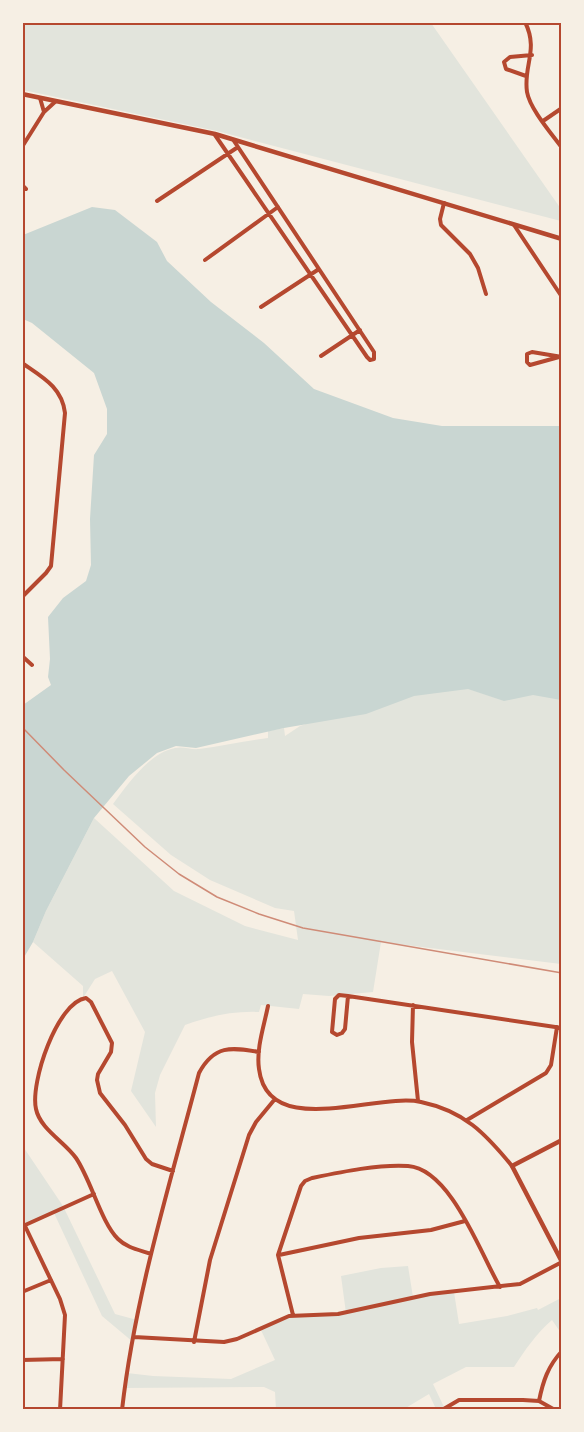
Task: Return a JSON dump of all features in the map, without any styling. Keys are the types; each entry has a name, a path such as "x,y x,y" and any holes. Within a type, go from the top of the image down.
{"street":[{"path":"525,22 530,32 532,55 526,76 528,96 561,148"},
{"path":"526,76 506,69 504,62 510,57 532,55"},
{"path":"22,94 215,134 561,239"},
{"path":"40,98 44,112"},
{"path":"22,147 44,112 56,101"},
{"path":"543,121 561,108"},
{"path":"215,134 352,336 367,357 370,360 374,359 374,352 360,330 234,140"},
{"path":"157,201 238,147"},
{"path":"444,203 440,219 441,225 470,254 483,280 486,294"},
{"path":"205,260 279,207"},
{"path":"514,225 561,297"},
{"path":"261,307 319,269"},
{"path":"321,356 360,330"},
{"path":"532,352 560,357 530,365 525,358 532,352"},
{"path":"22,363 51,384 59,393 65,413 51,566 22,597"},
{"path":"22,656 32,665"},
{"path":"348,996 345,1029 337,1035 332,1032 335,999 339,995 348,996 413,1005 559,1027 551,1065 546,1073 467,1119"},
{"path":"152,1254 132,1248 113,1233 77,1160 38,1115 35,1101 47,1045 69,1009 79,999 86,998 95,1008 112,1043 111,1052 98,1074 100,1093 125,1125 146,1159 152,1164 174,1170"},
{"path":"413,1005 412,1042 418,1101"},
{"path":"134,1337 224,1342 237,1339 276,1320 292,1315 338,1314 430,1294 520,1284 561,1262 512,1166 489,1138 467,1119 444,1108 418,1101 310,1110 296,1109 275,1099 266,1089 259,1069 259,1052 268,1006"},
{"path":"122,1410 134,1337 152,1254 199,1073 206,1059 215,1054 227,1050 259,1052"},
{"path":"194,1342 210,1260 249,1135 256,1122 275,1099"},
{"path":"512,1166 561,1140"},
{"path":"292,1315 279,1255 302,1186 305,1181 322,1176 410,1166 423,1170 450,1195 500,1287"},
{"path":"60,1410 65,1315 60,1299 24,1226 94,1194"},
{"path":"279,1255 359,1238 431,1230 465,1221"},
{"path":"22,1292 51,1280"},
{"path":"539,1401 543,1380 552,1362 561,1351"},
{"path":"22,1360 63,1359"},
{"path":"443,1408 459,1400 539,1401 555,1410"}],"shaded area":[{"path":"23,22 431,23 561,209 561,221 217,131 23,90"},
{"path":"92,207 115,210 157,242 167,261 211,302 264,343 314,389 393,418 442,426 561,426 561,700 533,695 504,701 468,689 414,696 366,714 284,728 196,748 176,746 157,753 129,776 94,818 23,959 23,705 51,685 48,677 50,659 48,617 63,598 86,581 91,565 90,519 94,455 107,434 107,409 94,373 32,323 23,319 23,235"},
{"path":"561,636 561,964 381,942 373,992 329,996 303,994 299,1009 261,1005 259,1012 222,1015 185,1025 160,1075 155,1093 156,1127 131,1091 145,1032 112,971 95,979 83,998 83,986 33,942 46,911 94,818 174,891 245,926 298,940 294,911 275,908 210,880 171,855 113,804 132,779 156,756 165,751 178,748 199,749 268,738 268,731 284,728 285,736 300,726"},
{"path":"22,1145 63,1206 115,1314 137,1320 133,1342 102,1316 54,1213 23,1226"},
{"path":"408,1266 413,1297 454,1292 459,1324 507,1316 537,1308 538,1310 561,1298 561,1333 552,1320 531,1342 514,1367 466,1367 433,1384 444,1407 442,1409 436,1409 429,1394 404,1409 276,1410 275,1392 264,1387 124,1388 127,1373 231,1379 275,1360 260,1328 289,1316 346,1313 341,1276 381,1268"}],"tram line":[{"path":"22,727 145,847 179,874 217,897 303,928 562,973"}]}
